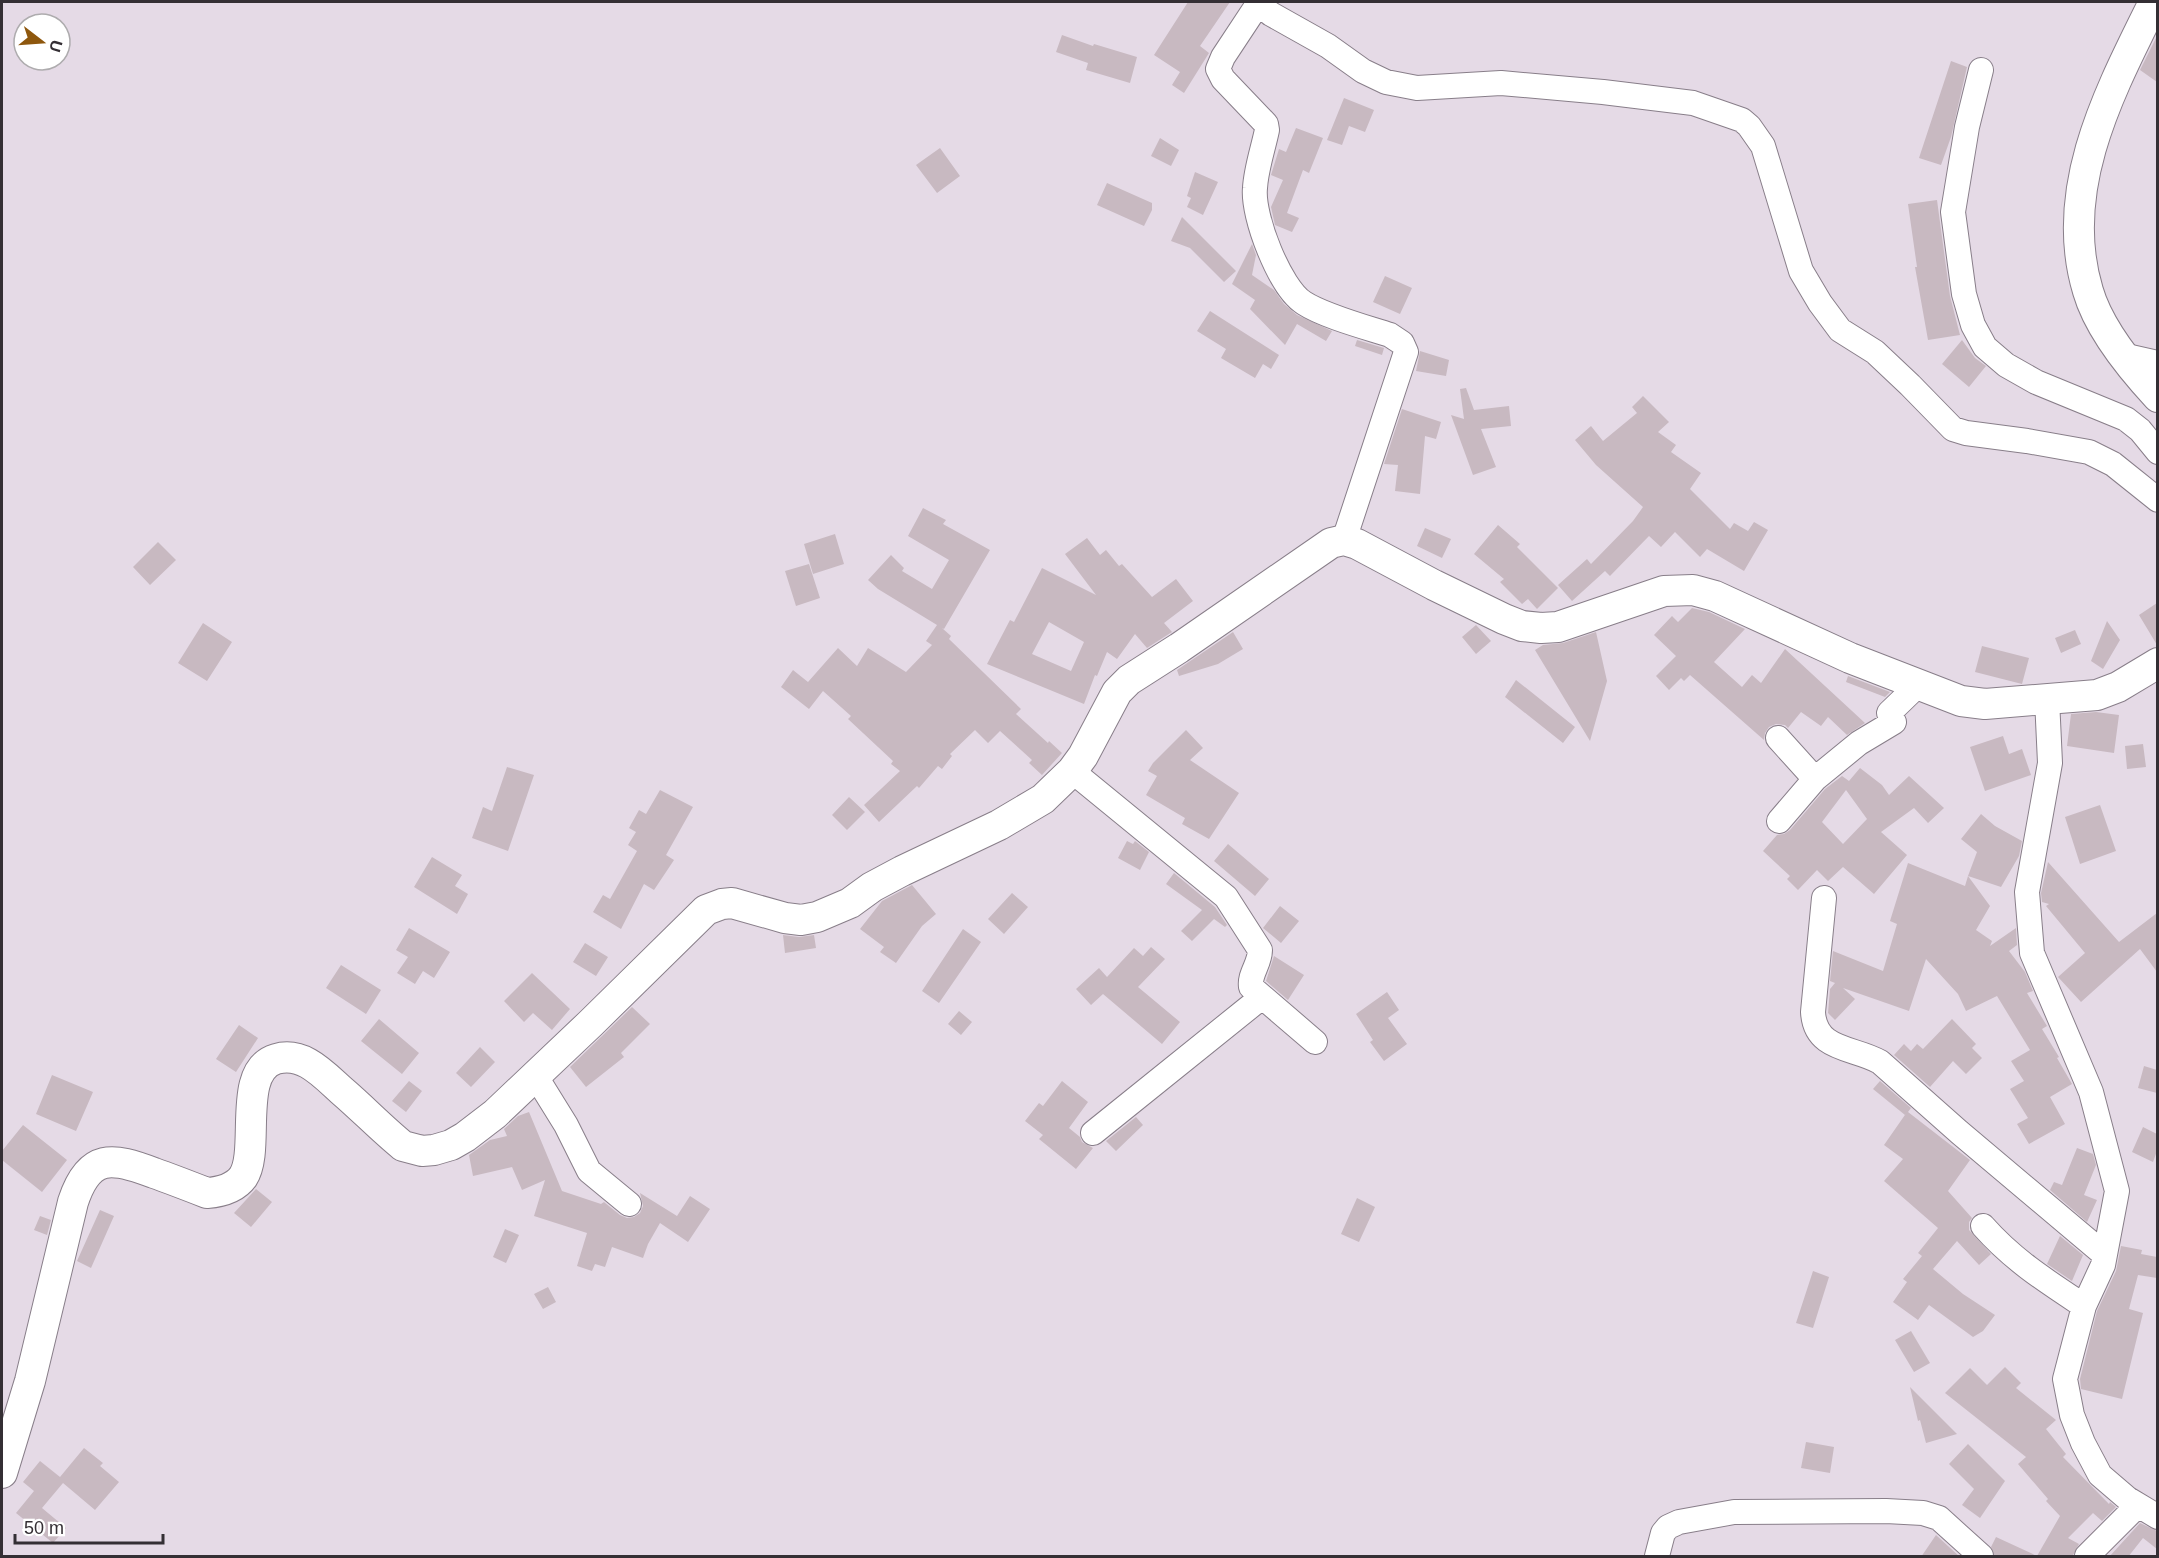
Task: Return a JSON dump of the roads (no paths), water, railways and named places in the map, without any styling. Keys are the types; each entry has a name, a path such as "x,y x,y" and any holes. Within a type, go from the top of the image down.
{"main road":[{"path":"2154,2 2104,107 2085,166 2079,236 2082,268 2088,293 2100,318 2122,355 2157,397"},
{"path":"2,1473 30,1381 73,1202 79,1184 97,1166 112,1161 128,1163 207,1193 219,1192 236,1184 246,1171 256,1080 271,1061 287,1056 297,1057 317,1069 403,1146 422,1151 452,1145 495,1114 706,910 732,903 785,918 801,920 829,913 902,871 999,825 1043,799 1072,771 1083,756 1117,692 1129,680 1227,616 1331,543 1344,540 1357,544 1467,603 1522,626 1558,627 1664,591 1693,590 1715,596 1850,658 1961,701 1985,704 2097,695 2118,687 2157,663"}],"street":[{"path":"1344,540 1406,352 1402,343 1389,335 1302,303 1270,256 1254,189 1267,127 1223,79 1218,69 1257,2 1364,71 1386,82 1417,88 1501,83 1603,92 1693,103 1742,120 1763,146 1801,271 1840,330 1875,352 1953,429 1975,435 2089,452 2113,465 2157,500"},
{"path":"1981,70 1967,127 1953,212 1964,294 1973,325 1985,347 2006,365 2036,382 2126,419 2140,430 2157,452"},
{"path":"2122,355 2157,363"},
{"path":"1779,821 1815,779 1859,743 1894,722 1889,713 1918,685"},
{"path":"2047,699 2050,763 2027,892 2031,953 2091,1092 2117,1191 2103,1265 2084,1306 2065,1379 2072,1415 2083,1443 2100,1475 2148,1511 2086,1557"},
{"path":"1779,738 1815,779"},
{"path":"1072,771 1226,897 1259,946 1260,958 1250,984 1253,990 1315,1042"},
{"path":"1824,898 1813,1012 1814,1024 1819,1034 1830,1042 1880,1062 2105,1255"},
{"path":"1093,1133 1262,997"},
{"path":"535,1075 566,1125 588,1170 629,1204"},
{"path":"1983,1226 2003,1249 2084,1306"},
{"path":"1657,1557 1663,1533 1668,1527 1679,1522 1734,1512 1886,1511 1923,1513 1939,1518 1981,1557"}]}
